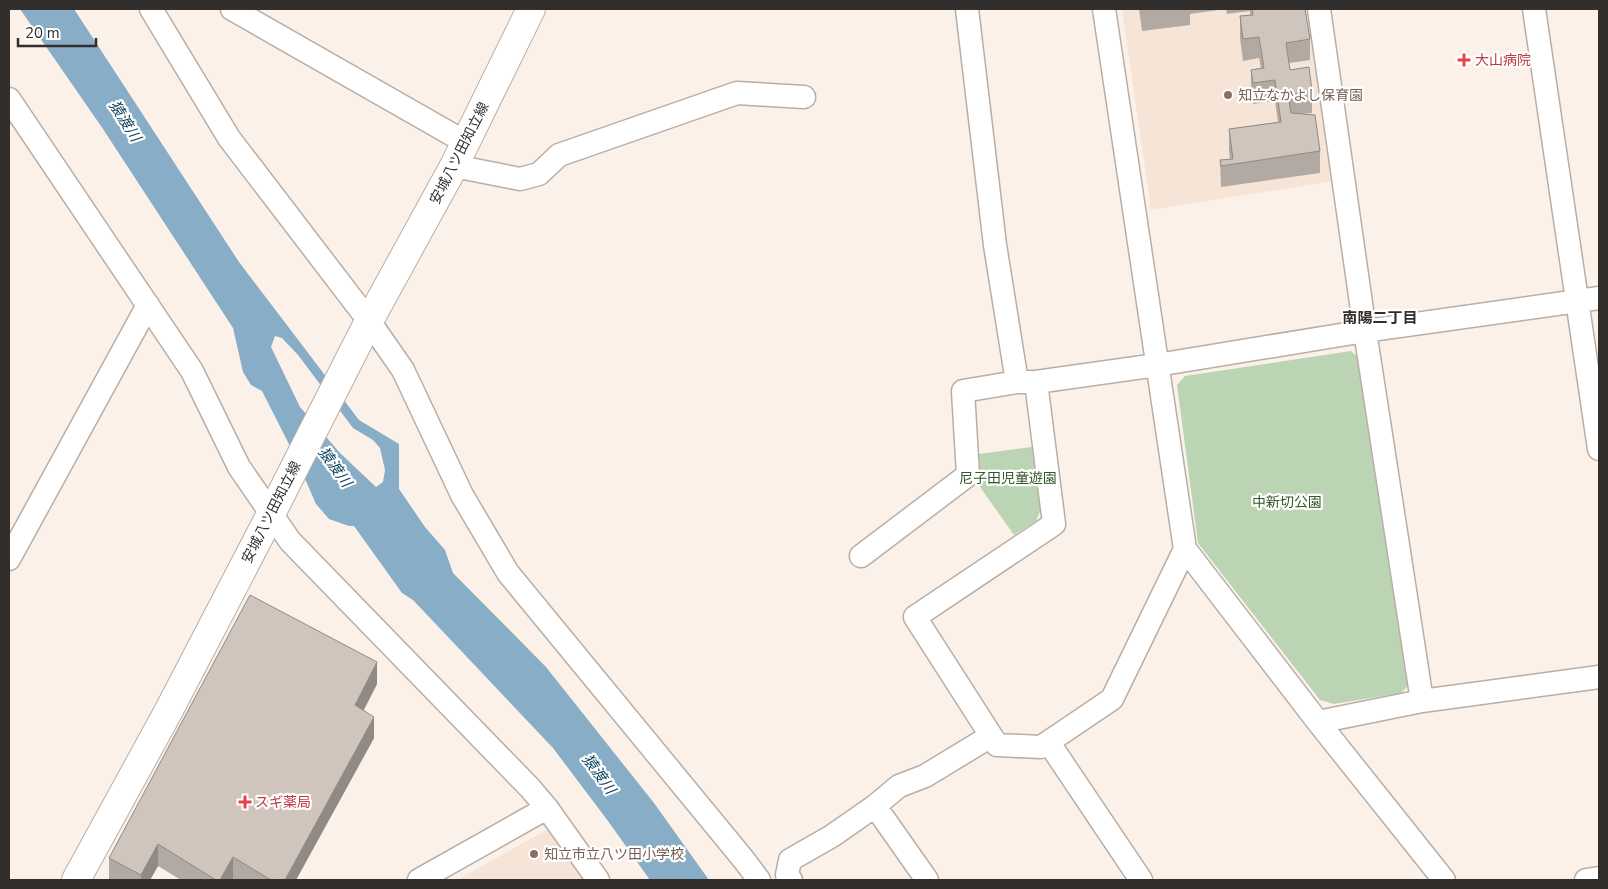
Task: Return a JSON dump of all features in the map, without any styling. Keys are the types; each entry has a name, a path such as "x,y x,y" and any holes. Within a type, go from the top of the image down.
{"main road":[{"name":"安城八ツ田知立線","path":"76,880 168,712 365,329 460,154 531,9"}],"street":[{"path":"151,9 230,138 365,329 403,370 462,494 508,572 759,880"},
{"path":"232,9 460,154 520,179 540,174 559,155 737,93 804,97"},
{"path":"967,9 995,245 1026,382 1054,524 915,617 997,745 1040,747 1112,699 1185,548"},
{"path":"1104,9 1185,548 1318,722 1444,880"},
{"path":"1319,9 1365,331 1422,701"},
{"path":"1534,9 1589,300 1599,449"},
{"path":"11,111 148,305 192,371 238,466 290,541 530,788 547,808 598,880"},
{"path":"861,556 968,475 963,390 1157,365 1365,331 1589,300"},
{"path":"9,559 148,305"},
{"path":"1318,722 1422,701 1599,678"},
{"path":"791,880 787,875 790,860 832,836 875,806 899,786 925,776 991,736"},
{"path":"1049,742 1141,880"},
{"path":"875,806 927,880"},
{"path":"419,880 547,808"},
{"path":"1586,880 1599,878"}],"shaded area":[{"name":"知立なかよし保育園","path":"1122,9 1308,9 1334,181 1151,210"},
{"name":"知立市立八ツ田小学校","path":"548,829 583,880 457,880"}],"green space":[{"name":"中新切公園","path":"1351,351 1360,359 1409,685 1401,693 1334,704 1320,700 1198,543 1177,385 1185,376"},
{"name":"尼子田児童遊園","path":"1032,447 1041,509 1036,521 1014,535 980,487 979,454"}],"water":[{"name":"猿渡川","path":"20,9 74,9 239,262 359,420 399,444 399,489 425,527 445,550 453,573 546,667 654,803 709,880 650,880 553,748 413,600 402,593 354,526 329,519 316,504 295,456 262,391 251,385 243,372 233,328 103,129","holes":["275,336 282,338 298,355 353,428 373,440 380,448 385,470 383,482 376,487 340,453 300,407 271,347"]}],"building":[{"path":"1252,9 1305,9 1310,39 1286,43 1290,70 1309,67 1312,91 1288,95 1291,113 1315,115 1320,151 1221,166 1220,160 1233,159 1229,129 1281,122 1275,80 1253,83 1251,70 1264,68 1259,37 1243,39 1240,16 1253,15"},
{"name":"スギ薬局","path":"250,595 377,662 355,705 374,717 285,880 271,880 233,857 220,880 216,880 158,844 141,875 109,858"}],"place":[{"name":"大山病院","path":"1464,60"},
{"name":"知立なかよし保育園","path":"1228,95"},
{"name":"スギ薬局","path":"245,802"},
{"name":"知立市立八ツ田小学校","path":"534,854"}],"district":[{"name":"南陽二丁目","path":"1380,318"}]}
